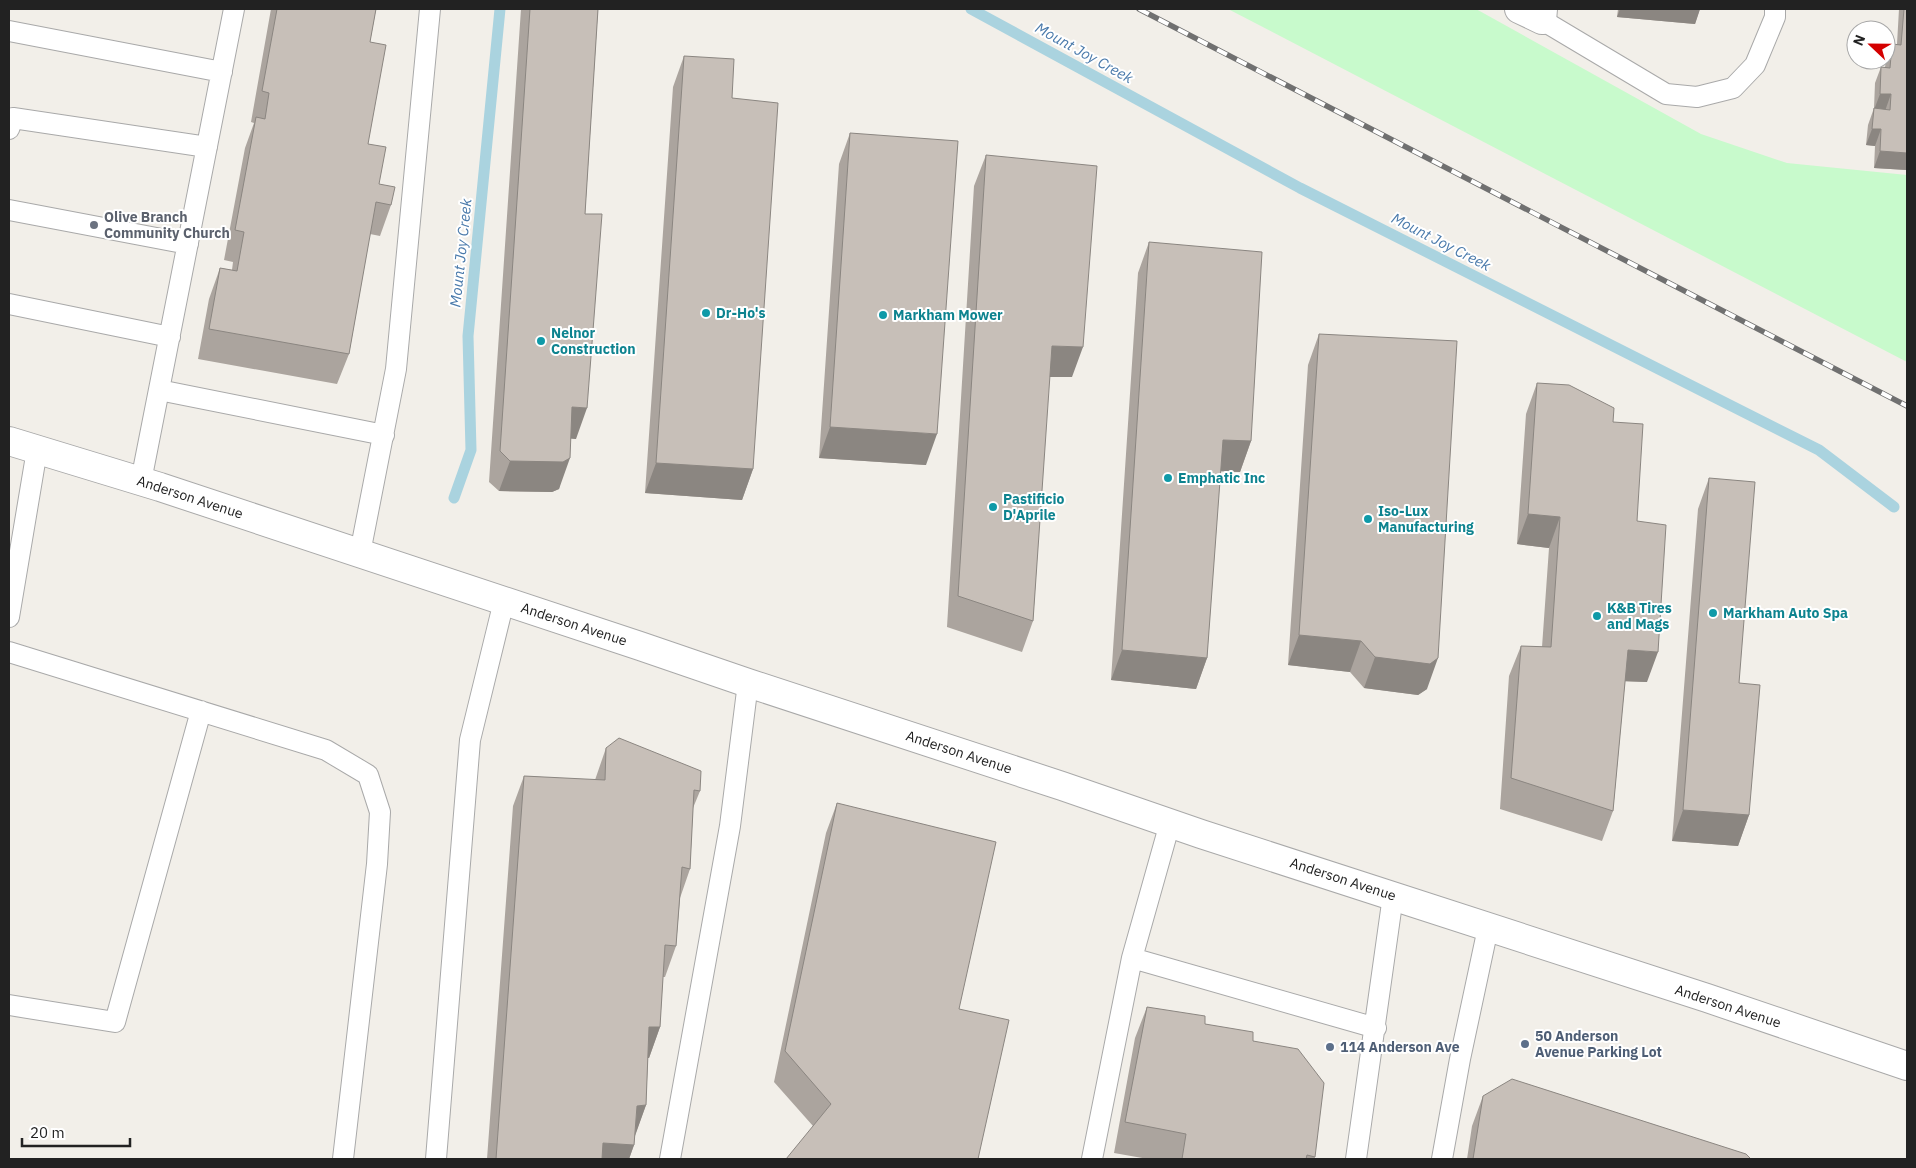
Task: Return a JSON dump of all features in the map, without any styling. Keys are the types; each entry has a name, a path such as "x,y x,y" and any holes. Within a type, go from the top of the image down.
{"street":[{"name":"Anderson Avenue","path":"9,441 141,481 360,553 1170,823 1698,995 1907,1066"}],"lane":[{"path":"141,481 234,9"},
{"path":"360,553 396,369 430,9"},
{"path":"1535,13 1666,94 1697,97 1733,88 1755,65 1775,17 1775,9"},
{"path":"9,31 222,72"},
{"path":"9,129 13,118 207,146"},
{"path":"9,210 188,244"},
{"path":"9,304 170,337"},
{"path":"159,390 384,435"},
{"path":"9,617 37,450"},
{"path":"436,1159 470,740 504,601"},
{"path":"9,652 326,750 368,775 380,812 377,864 344,1159"},
{"path":"670,1159 730,826 748,683"},
{"path":"9,1005 115,1022 201,711"},
{"path":"1092,1159 1132,958 1170,823"},
{"path":"1356,1159 1376,1028 1393,896"},
{"path":"1442,1159 1460,1059 1488,928"},
{"path":"1132,958 1376,1028"}],"green space":[{"path":"1228,9 1476,9 1701,134 1787,163 1907,175 1907,362"}],"building":[{"path":"277,9 376,9 370,42 386,45 368,144 386,147 379,184 395,187 391,205 376,202 349,354 209,329 220,268 237,271 244,232 235,230 256,117 265,119 269,93 262,91"},
{"name":"Nelnor Construction","path":"530,9 598,9 585,214 602,214 587,408 572,407 570,458 563,462 510,461 500,451"},
{"path":"1904,9 1907,9 1907,153 1880,151 1881,129 1872,129 1874,108 1890,110 1891,94 1880,94 1881,70 1896,70 1896,44 1901,45"},
{"name":"Dr-Ho's","path":"684,56 734,59 732,98 778,103 753,469 656,463"},
{"name":"Markham Mower","path":"850,133 958,141 937,434 830,427"},
{"name":"Pastificio D'Aprile","path":"986,155 1097,166 1083,347 1052,346 1033,621 958,596"},
{"name":"Emphatic Inc","path":"1149,242 1262,252 1251,441 1223,440 1207,658 1122,650"},
{"name":"Iso-Lux Manufacturing","path":"1319,334 1457,341 1438,658 1430,664 1375,657 1361,641 1299,635"},
{"name":"K&B Tires and Mags","path":"1537,383 1569,385 1614,408 1613,422 1643,424 1637,521 1666,525 1658,652 1628,650 1613,811 1511,778 1521,646 1551,647 1560,517 1528,514"},
{"name":"Markham Auto Spa","path":"1709,478 1755,482 1739,683 1760,685 1749,815 1683,810"},
{"path":"619,738 701,771 700,791 694,790 690,869 682,867 676,946 665,945 660,1027 649,1027 646,1105 637,1106 634,1145 603,1143 602,1159 496,1159 524,776 605,780 606,748"},
{"path":"837,803 996,842 959,1009 1009,1020 978,1159 786,1159 831,1104 785,1051"},
{"path":"1147,1007 1205,1016 1205,1024 1253,1032 1253,1041 1298,1049 1324,1083 1315,1157 1307,1155 1306,1159 1182,1159 1186,1134 1125,1122"},
{"path":"1512,1079 1746,1154 1751,1159 1473,1159 1483,1096"}],"waterway":[{"name":"Mount Joy Creek","path":"454,498 471,450 468,336 500,9"},
{"name":"Mount Joy Creek","path":"971,9 1300,188 1819,450 1894,507"}],"railway":[{"path":"1139,9 1907,406"}],"place":[{"name":"Olive Branch Community Church","path":"94,225"},
{"name":"Dr-Ho's","path":"706,313"},
{"name":"Markham Mower","path":"883,315"},
{"name":"Nelnor Construction","path":"541,341"},
{"name":"Emphatic Inc","path":"1168,478"},
{"name":"Pastificio D'Aprile","path":"993,507"},
{"name":"Iso-Lux Manufacturing","path":"1368,519"},
{"name":"Markham Auto Spa","path":"1713,613"},
{"name":"K&B Tires and Mags","path":"1597,616"},
{"name":"50 Anderson Avenue Parking Lot","path":"1525,1044"},
{"name":"114 Anderson Ave","path":"1330,1047"}]}
